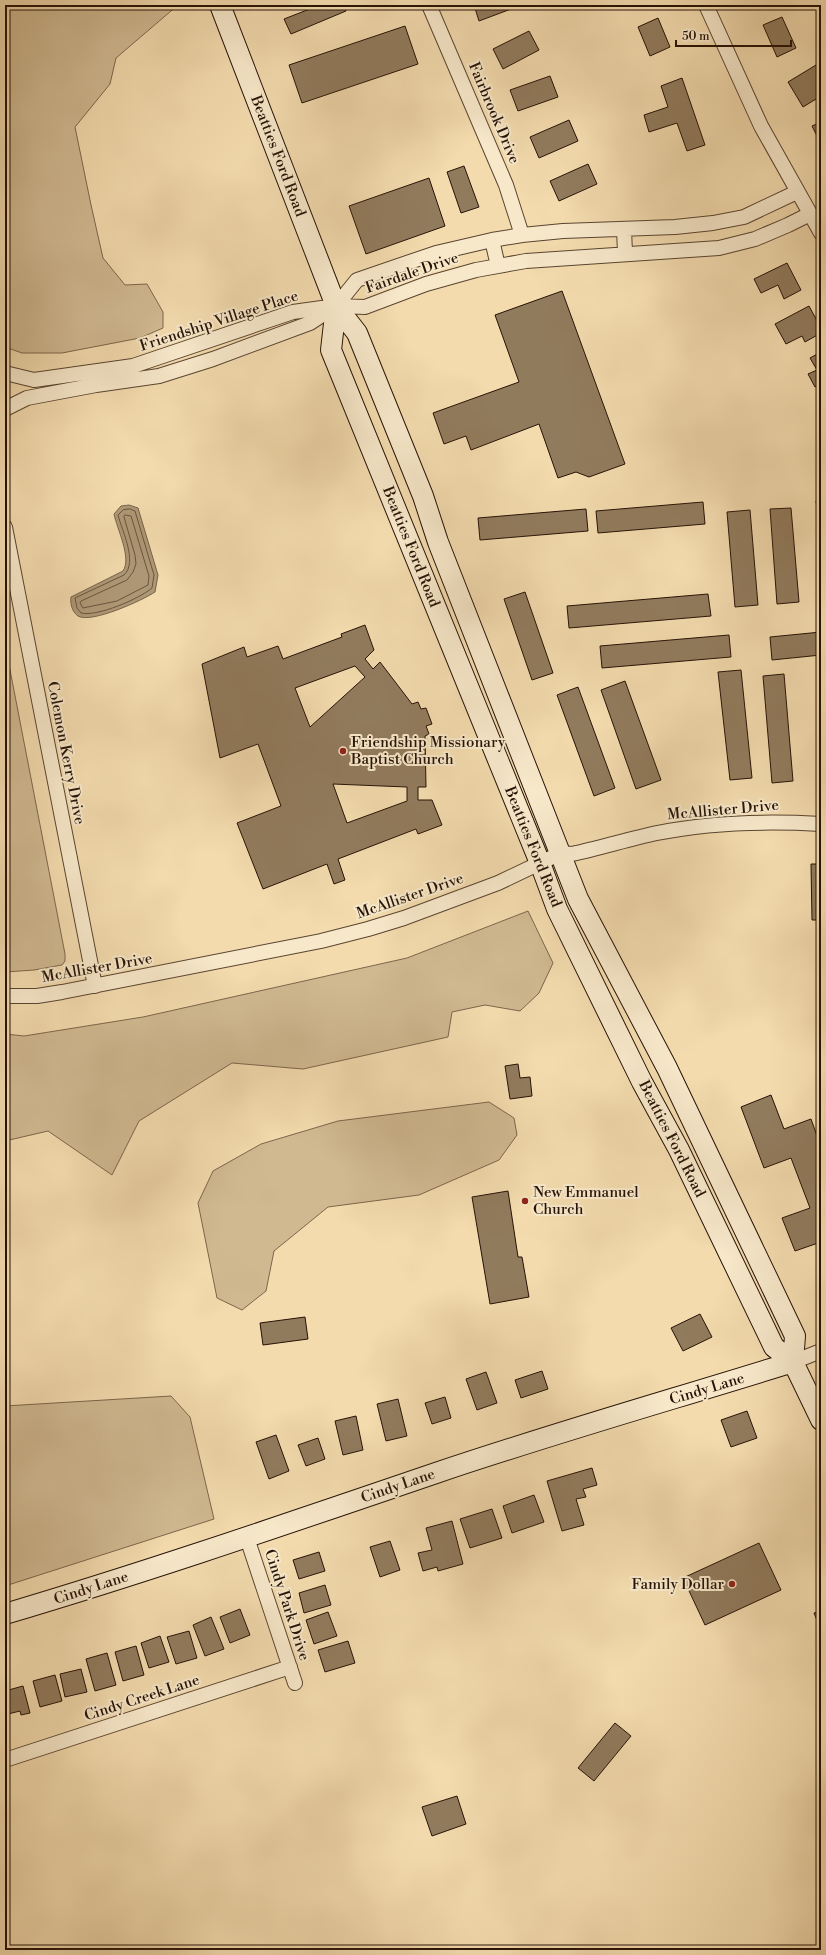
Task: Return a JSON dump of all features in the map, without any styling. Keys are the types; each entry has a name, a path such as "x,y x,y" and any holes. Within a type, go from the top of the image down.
{"main road":[{"name":"Beatties Ford Road","path":"220,5 336,306 357,333 423,496 438,542 578,899 667,1068 795,1336 793,1362"},
{"name":"Beatties Ford Road","path":"336,306 331,350 540,863 557,909 642,1082 679,1150 774,1346 793,1362 821,1420"},
{"name":"Cindy Lane","path":"5,1614 247,1538 490,1456 793,1362"}],"street":[{"name":"Fairbrook Drive","path":"430,5 506,185 522,235"},
{"path":"706,5 761,126 821,233"},
{"name":"Fairdale Drive","path":"336,306 357,280 436,253 492,240 522,235 563,231 624,229 714,223 744,217 797,192"},
{"name":"Fairdale Drive","path":"336,306 365,307 426,284 476,270 526,261 625,253 719,248 755,239 810,214"},
{"path":"624,229 625,253"},
{"path":"492,240 498,266"},
{"name":"Friendship Village Place","path":"5,373 34,380 133,366 292,312 336,306"},
{"name":"Friendship Village Place","path":"5,409 27,398 164,375 213,359 303,326 336,306"},
{"name":"Colemon Kerry Drive","path":"5,527 95,986"},
{"name":"McAllister Drive","path":"5,996 37,996 95,986 321,941 368,929 404,918 498,883 561,853 572,854 658,833 716,826 762,822 821,824"},
{"path":"793,1362 821,1351"},
{"name":"Cindy Park Drive","path":"247,1538 295,1683"},
{"name":"Cindy Creek Lane","path":"5,1760 290,1667"}],"shaded area":[{"path":"5,5 178,5 116,58 110,84 75,127 103,258 125,285 147,284 163,312 163,328 140,338 62,353 22,353 5,347"},
{"path":"5,644 65,954 65,961 62,965 34,970 5,972"},
{"path":"528,911 553,963 539,993 520,1011 485,1005 452,1012 448,1037 303,1069 232,1063 139,1121 112,1175 48,1131 5,1141 5,1034 24,1036 143,1017 407,958"},
{"path":"489,1102 514,1118 517,1135 499,1160 419,1195 328,1207 274,1251 266,1291 242,1310 217,1298 198,1203 213,1171 261,1144 338,1121"},
{"path":"171,1396 190,1417 214,1519 5,1586 5,1406"}],"water":[{"path":"129,505 138,508 158,575 155,592 129,605 105,614 85,618 78,616 72,607 71,597 123,571 126,559 125,551 114,514 121,506"}],"building":[{"path":"320,5 344,5 346,11 291,34 284,19"},
{"path":"474,5 519,5 519,6 479,21"},
{"path":"782,17 796,48 777,57 763,25"},
{"path":"658,18 670,47 650,56 638,27"},
{"path":"405,26 418,64 302,103 289,65"},
{"path":"529,31 539,50 503,69 493,49"},
{"path":"816,65 821,74 821,96 803,107 788,82"},
{"path":"550,76 558,97 518,111 510,90"},
{"path":"682,78 705,145 687,151 677,123 649,132 644,115 668,107 661,86"},
{"path":"569,120 578,141 539,158 530,137"},
{"path":"821,122 821,144 812,126"},
{"path":"588,164 597,184 559,201 550,181"},
{"path":"464,166 479,207 461,213 447,172"},
{"path":"429,178 445,226 366,254 349,206"},
{"path":"787,263 801,290 784,299 778,285 761,293 754,279"},
{"path":"562,291 625,464 589,477 576,472 558,478 539,424 471,450 466,436 444,444 433,413 519,382 495,315"},
{"path":"809,306 821,328 821,333 805,342 802,336 786,344 775,324"},
{"path":"821,352 821,383 815,387 808,374 817,370 810,358"},
{"path":"821,500 821,525 819,525 816,501"},
{"path":"703,502 705,524 598,533 596,511"},
{"path":"791,508 799,602 777,604 770,509"},
{"path":"586,509 588,531 480,540 478,518"},
{"path":"750,510 758,605 735,607 727,512"},
{"path":"525,592 553,673 532,680 504,599"},
{"path":"708,594 711,616 569,628 567,606"},
{"name":"Friendship Missionary Baptist Church","path":"365,625 374,650 365,659 373,669 380,662 412,704 418,702 421,709 426,708 432,724 426,726 429,734 425,736 426,787 418,787 418,800 432,800 442,825 418,834 416,829 338,859 345,880 334,884 327,864 263,889 237,823 281,806 258,744 220,758 202,664 244,647 247,657 278,646 283,659 342,637 341,634","holes":["355,666 365,677 310,727 295,688","333,784 407,787 407,801 347,823"]},
{"path":"821,632 821,655 772,660 770,637"},
{"path":"729,635 731,657 602,668 600,646"},
{"path":"741,670 752,778 730,780 718,672"},
{"path":"784,674 793,781 772,783 763,676"},
{"path":"625,681 661,780 636,789 601,690"},
{"path":"578,687 615,788 594,796 557,695"},
{"path":"811,864 821,864 821,920 812,920"},
{"path":"518,1064 520,1078 530,1077 532,1096 510,1099 505,1066"},
{"path":"771,1095 784,1129 811,1119 821,1147 821,1242 795,1251 782,1218 810,1208 791,1158 764,1168 741,1107"},
{"path":"508,1191 518,1257 522,1257 529,1297 490,1304 472,1197"},
{"path":"700,1314 712,1337 683,1351 671,1328"},
{"path":"305,1317 308,1339 263,1345 260,1323"},
{"path":"542,1371 548,1389 521,1398 515,1380"},
{"path":"486,1372 497,1403 477,1410 466,1379"},
{"path":"445,1397 451,1418 432,1424 425,1403"},
{"path":"398,1399 407,1436 386,1441 377,1404"},
{"path":"747,1411 757,1438 731,1447 721,1420"},
{"path":"356,1416 363,1450 343,1455 335,1421"},
{"path":"276,1435 289,1471 269,1479 256,1442"},
{"path":"318,1438 325,1459 306,1466 298,1445"},
{"path":"592,1468 597,1485 583,1489 586,1497 576,1499 584,1525 562,1531 547,1481"},
{"path":"534,1495 544,1522 512,1533 503,1506"},
{"path":"492,1509 502,1538 470,1548 460,1519"},
{"path":"452,1521 463,1564 438,1571 437,1567 423,1571 418,1553 432,1550 426,1528"},
{"path":"390,1541 400,1570 380,1577 370,1547"},
{"name":"Family Dollar","path":"759,1543 781,1590 705,1625 683,1578"},
{"path":"319,1552 325,1571 299,1579 293,1560"},
{"path":"325,1585 331,1605 304,1613 299,1593"},
{"path":"240,1609 250,1635 230,1643 220,1617"},
{"path":"821,1611 821,1630 814,1613"},
{"path":"328,1612 337,1636 314,1644 306,1620"},
{"path":"211,1617 224,1649 205,1656 193,1625"},
{"path":"189,1631 197,1658 176,1664 167,1637"},
{"path":"160,1636 169,1662 149,1668 141,1643"},
{"path":"348,1641 355,1663 325,1672 318,1650"},
{"path":"136,1646 144,1675 123,1681 115,1652"},
{"path":"107,1653 116,1685 95,1691 86,1659"},
{"path":"81,1669 87,1692 65,1697 60,1674"},
{"path":"55,1675 62,1701 40,1707 33,1681"},
{"path":"23,1686 30,1713 21,1715 20,1711 8,1714 5,1703 5,1691"},
{"path":"615,1723 631,1736 594,1781 578,1768"},
{"path":"457,1796 466,1824 432,1836 422,1807"}],"place":[{"name":"Friendship Missionary Baptist Church","path":"343,751"},
{"name":"New Emmanuel Church","path":"525,1201"},
{"name":"Family Dollar","path":"732,1584"}]}
